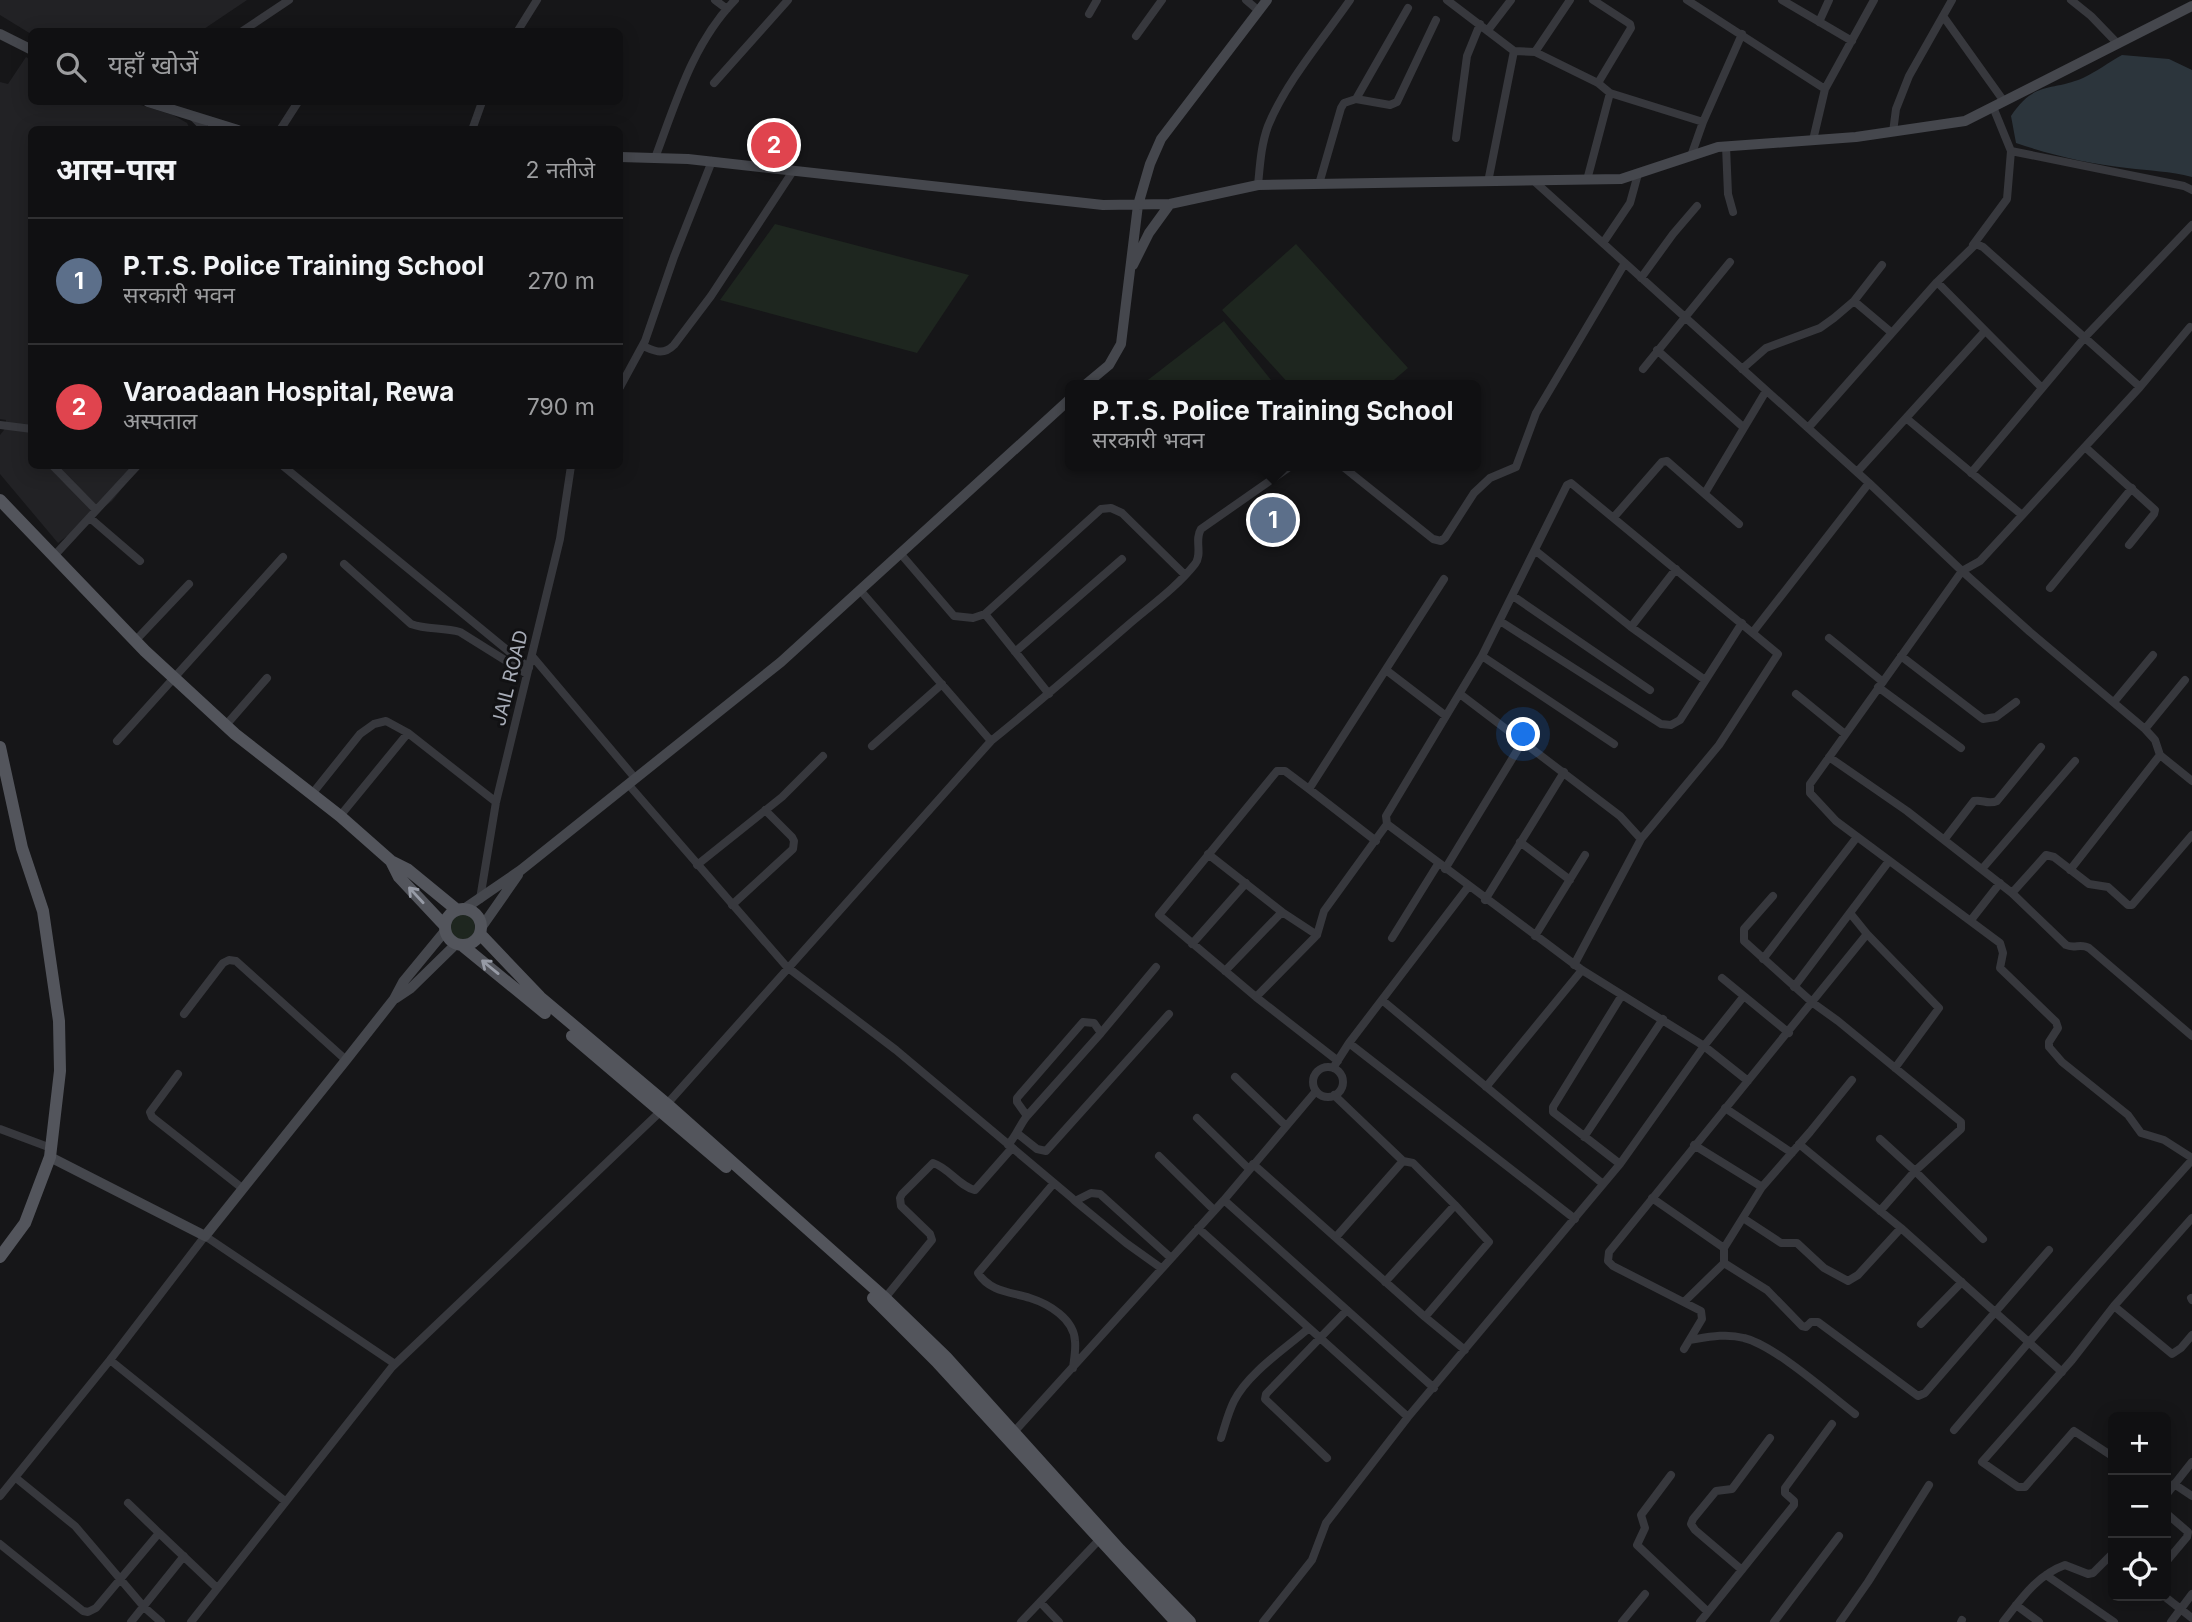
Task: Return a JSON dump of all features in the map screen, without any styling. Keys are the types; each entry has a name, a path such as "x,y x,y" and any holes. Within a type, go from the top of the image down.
{"main road":[{"path":"1091,380 1109,365 1121,344 1131,243 1138,205 1150,164 1161,139 1267,0"},
{"path":"623,157 712,162 1103,205 1170,204 1258,185 1621,179 1726,146 1893,132 1965,121 2192,6"},
{"path":"0,34 28,48"},
{"path":"166,105 225,126"},
{"path":"1130,271 1149,233 1170,204"},
{"path":"50,1153 205,1237 394,999 403,982 445,928 449,916 480,899 521,870 781,662 1065,404"},
{"path":"0,500 135,641 226,725 340,816 391,861 407,869 460,910 478,917 480,931 540,997 878,1303 1001,1431 1176,1622"},
{"path":"0,747 4,791 43,911 59,1021 60,1071 50,1153 25,1223 0,1257"},
{"path":"391,861 399,877 445,928 451,941 460,945 664,1107 885,1298 946,1357 1120,1550 1190,1622"},
{"path":"394,999 411,988 460,945 473,942 521,870"}],"street":[{"path":"247,28 289,0"},
{"path":"520,28 537,0"},
{"path":"715,0 727,9"},
{"path":"655,158 693,58 735,0"},
{"path":"714,83 788,0"},
{"path":"1089,14 1097,0"},
{"path":"1136,36 1162,0"},
{"path":"1246,0 1259,11"},
{"path":"1258,185 1268,126 1285,93 1350,0"},
{"path":"1447,0 1514,51 1535,52 1598,83 1610,93 1703,122"},
{"path":"1535,52 1570,0"},
{"path":"1593,0 1630,24 1631,28 1598,83"},
{"path":"1687,0 1825,89"},
{"path":"1782,0 1852,41"},
{"path":"1819,22 1829,0"},
{"path":"1813,140 1825,89 1874,0"},
{"path":"1893,132 1901,93 1952,0"},
{"path":"2071,0 2118,44"},
{"path":"1488,30 1508,1"},
{"path":"1356,99 1408,8"},
{"path":"1808,428 1937,282 1973,246 2007,199 2011,151 1998,103 1943,16"},
{"path":"1319,184 1340,108 1344,103 1356,99 1390,105 1397,102 1436,20"},
{"path":"1456,138 1467,56 1480,24"},
{"path":"1691,156 1742,34"},
{"path":"1488,182 1514,51"},
{"path":"1587,180 1610,93"},
{"path":"283,126 296,105"},
{"path":"473,126 481,105"},
{"path":"192,116 202,126"},
{"path":"1726,146 1728,194 1733,212"},
{"path":"2011,151 2185,186 2192,190"},
{"path":"623,382 643,346 674,257 712,162"},
{"path":"643,346 661,353 674,345 711,296 793,171"},
{"path":"1604,243 1630,203 1638,174"},
{"path":"1534,181 2030,632 2146,729 2155,740 2160,755 2192,781"},
{"path":"1641,278 1697,206"},
{"path":"1971,473 2086,336 2192,225"},
{"path":"1973,246 1983,247 2086,336 2140,387"},
{"path":"1643,369 1683,316 1730,262"},
{"path":"1348,471 1433,539 1441,541 1446,538 1474,493 1490,478 1516,467 1536,413 1625,263"},
{"path":"1742,369 1766,348 1820,328 1854,301 1882,265"},
{"path":"1937,282 2042,388"},
{"path":"1854,301 1892,333"},
{"path":"1954,1430 2192,1159 2164,1140 2141,1133 2129,1115 2052,1051 2049,1042 2057,1028 2056,1021 2000,968 2003,953 2000,943 1836,821 1810,793 1810,784 1962,570 1980,561 2140,387 2190,327"},
{"path":"1857,472 1986,331"},
{"path":"1657,350 1743,427"},
{"path":"1705,493 1766,391"},
{"path":"1906,418 2022,515"},
{"path":"0,425 28,428"},
{"path":"2085,447 2155,510 2129,545"},
{"path":"1614,517 1662,461 1670,463 1739,524"},
{"path":"56,469 96,510"},
{"path":"54,556 134,469"},
{"path":"287,469 528,671"},
{"name":"JAIL ROAD","path":"480,899 496,802 560,539 571,469"},
{"path":"191,1622 395,1364 664,1107 990,741 1049,694 1185,575 1198,559 1197,536 1201,528 1284,471"},
{"path":"1256,997 1317,935 1324,911 1387,824 1386,816 1482,656 1569,483 1575,485 1776,651 1778,657 1719,745 1641,839 1578,968 1486,1087"},
{"path":"1753,632 1869,483"},
{"path":"2050,588 2132,488"},
{"path":"900,553 954,616 973,618 985,614 1101,509 1111,508 1122,513 1185,575"},
{"path":"90,518 140,561"},
{"path":"1536,551 1631,627 1705,680"},
{"path":"117,741 283,557"},
{"path":"1015,652 1122,559"},
{"path":"344,564 411,624 422,628 460,632 528,671"},
{"path":"1631,627 1676,569"},
{"path":"1309,789 1444,579"},
{"path":"135,641 189,584"},
{"path":"860,590 990,741"},
{"path":"1513,596 1650,691"},
{"path":"985,614 1049,694"},
{"path":"1500,621 1661,724 1671,725 1680,720 1742,623"},
{"path":"1829,638 1881,685 1961,748"},
{"path":"2114,702 2153,655"},
{"path":"532,656 697,865 787,967 896,1050 1126,1243 1161,1268"},
{"path":"1482,656 1614,744"},
{"path":"1901,656 1983,719 1996,717 2016,702"},
{"path":"1386,670 1446,716"},
{"path":"226,725 267,678"},
{"path":"2146,729 2185,680"},
{"path":"872,746 942,684"},
{"path":"1460,694 1564,772 1620,817 1641,839"},
{"path":"1796,694 1845,734"},
{"path":"312,794 360,734 386,721 408,733 496,802"},
{"path":"340,816 408,733"},
{"path":"1392,938 1523,741"},
{"path":"1944,840 1974,801 1990,804 1997,801 2041,747"},
{"path":"2070,870 2160,755"},
{"path":"697,865 765,810 823,756"},
{"path":"1829,757 1906,811 2000,883 2066,945 2083,945 2089,948 2192,1036"},
{"path":"1982,869 2075,761"},
{"path":"1376,841 1284,771 1277,771 1159,915 1336,1064 1343,1084 1334,1096 1325,1097 1317,1091 1313,1082 1316,1073 1336,1064 1349,1042 1468,887"},
{"path":"1485,900 1564,772"},
{"path":"732,905 793,849 792,837 765,810"},
{"path":"1387,824 1578,968 1704,1046 1748,1080"},
{"path":"2012,893 2046,855 2054,857 2089,884 2108,887 2127,905 2132,905 2192,835"},
{"path":"1763,958 1857,837"},
{"path":"1520,842 1570,880"},
{"path":"1208,853 1282,912 1317,935"},
{"path":"1535,936 1585,855"},
{"path":"1794,987 1889,861"},
{"path":"1192,944 1246,883"},
{"path":"1971,920 2000,883"},
{"path":"1773,896 1742,934 1744,941 1812,1003 1962,1125 1961,1129 1915,1171 1880,1211"},
{"path":"1225,971 1282,912"},
{"path":"1850,913 1939,1008 1895,1068"},
{"path":"1684,1349 1703,1315 1608,1261 1609,1252 1867,934"},
{"path":"184,1014 223,962 236,961 346,1060"},
{"path":"885,1298 932,1240 930,1234 901,1206 902,1194 933,1163 940,1165 968,1188 975,1190 1010,1146 1027,1116 1156,967"},
{"path":"1722,978 1789,1033"},
{"path":"1620,1164 1556,1116 1553,1107 1622,995"},
{"path":"1263,1622 1312,1560 1326,1523 1408,1417 1620,1164 1704,1046 1744,996"},
{"path":"1382,1000 1603,1184"},
{"path":"1018,1134 1037,1149 1046,1151 1169,1014"},
{"path":"1584,1137 1663,1019"},
{"path":"1027,1116 1017,1098 1083,1022 1094,1023 1101,1033"},
{"path":"1349,1042 1576,1219"},
{"path":"178,1074 154,1104 150,1112 152,1117 242,1188"},
{"path":"1235,1077 1286,1126"},
{"path":"1684,1302 1724,1264 1724,1248 1762,1187 1852,1080"},
{"path":"1014,1432 1224,1200 1317,1091"},
{"path":"1334,1096 1403,1161 1413,1163 1489,1242 1425,1317"},
{"path":"1725,1108 1792,1153"},
{"path":"1197,1118 1465,1350"},
{"path":"0,1129 50,1153"},
{"path":"1880,1139 1983,1239"},
{"path":"1800,1144 1901,1228 2062,1372"},
{"path":"1694,1145 1762,1187"},
{"path":"1158,1156 1214,1210"},
{"path":"1336,1237 1403,1161"},
{"path":"1054,1183 978,1273 981,1279 994,1288 1032,1298 1059,1313 1068,1322 1075,1339 1073,1368"},
{"path":"1075,1201 1091,1193 1100,1194 1171,1258"},
{"path":"1652,1198 1724,1248"},
{"path":"1224,1200 1434,1388"},
{"path":"1385,1282 1455,1205"},
{"path":"2108,1453 2074,1431 2025,1487 2018,1487 1984,1466 1983,1459 2062,1372 2114,1306 2192,1217"},
{"path":"1743,1218 1781,1243 1797,1243 1824,1268 1849,1281 1858,1275 1901,1228"},
{"path":"1198,1228 1408,1417"},
{"path":"0,1496 205,1237 395,1364"},
{"path":"1724,1264 1767,1290 1802,1326 1818,1322 1918,1396 1925,1392 2049,1250"},
{"path":"1921,1324 1962,1282"},
{"path":"2114,1306 2172,1354 2192,1335"},
{"path":"1327,1458 1265,1399 1347,1310"},
{"path":"1221,1438 1234,1401 1242,1388 1253,1375 1309,1328"},
{"path":"1690,1340 1730,1335 1746,1338 1812,1379 1855,1414"},
{"path":"110,1360 285,1501"},
{"path":"1700,1622 1794,1505 1794,1501 1785,1493 1785,1488 1832,1424"},
{"path":"1742,1570 1691,1524 1716,1491 1732,1489 1770,1438"},
{"path":"2171,1488 2192,1462"},
{"path":"1671,1475 1641,1515 1645,1528 1637,1545 1708,1612"},
{"path":"16,1478 75,1526 144,1607 161,1622"},
{"path":"2174,1484 2192,1496"},
{"path":"1840,1622 1929,1485"},
{"path":"128,1503 217,1588"},
{"path":"2171,1517 2186,1528 2188,1534 2171,1556"},
{"path":"0,1544 83,1611 88,1612 96,1608 159,1533"},
{"path":"1774,1622 1839,1536"},
{"path":"1021,1622 1099,1540"},
{"path":"131,1622 184,1556"},
{"path":"2003,1622 2022,1596 2046,1575 2065,1565 2088,1574 2093,1573 2108,1558"},
{"path":"2046,1575 2114,1622"},
{"path":"1622,1622 1645,1594"},
{"path":"2171,1622 2192,1594"},
{"path":"2170,1601 2192,1618"},
{"path":"1040,1602 1059,1622"},
{"path":"2016,1605 2039,1622"}],"shaded area":[{"path":"0,0 247,0 205,28 28,28 28,32 0,15"},
{"path":"2122,55 2169,59 2192,70 2192,177 2085,161 2016,143 2011,116 2028,97 2044,89 2083,78"},
{"path":"26,57 28,105 141,105 173,115 188,126 28,126 28,469 138,469 112,501 58,543 0,474 0,435 6,420 0,419 0,82 8,84"},
{"path":"775,224 969,275 917,353 720,300"},
{"path":"1296,244 1408,368 1394,380 1285,380 1222,310"},
{"path":"1224,321 1271,380 1148,380"},
{"path":"462,914 471,918 475,927 471,936 462,940 453,936 449,927 453,918"}],"place":[{"name":"Varoadaan Hospital, Rewa","path":"774,145"},
{"name":"P.T.S. Police Training School","path":"1273,520"}]}
